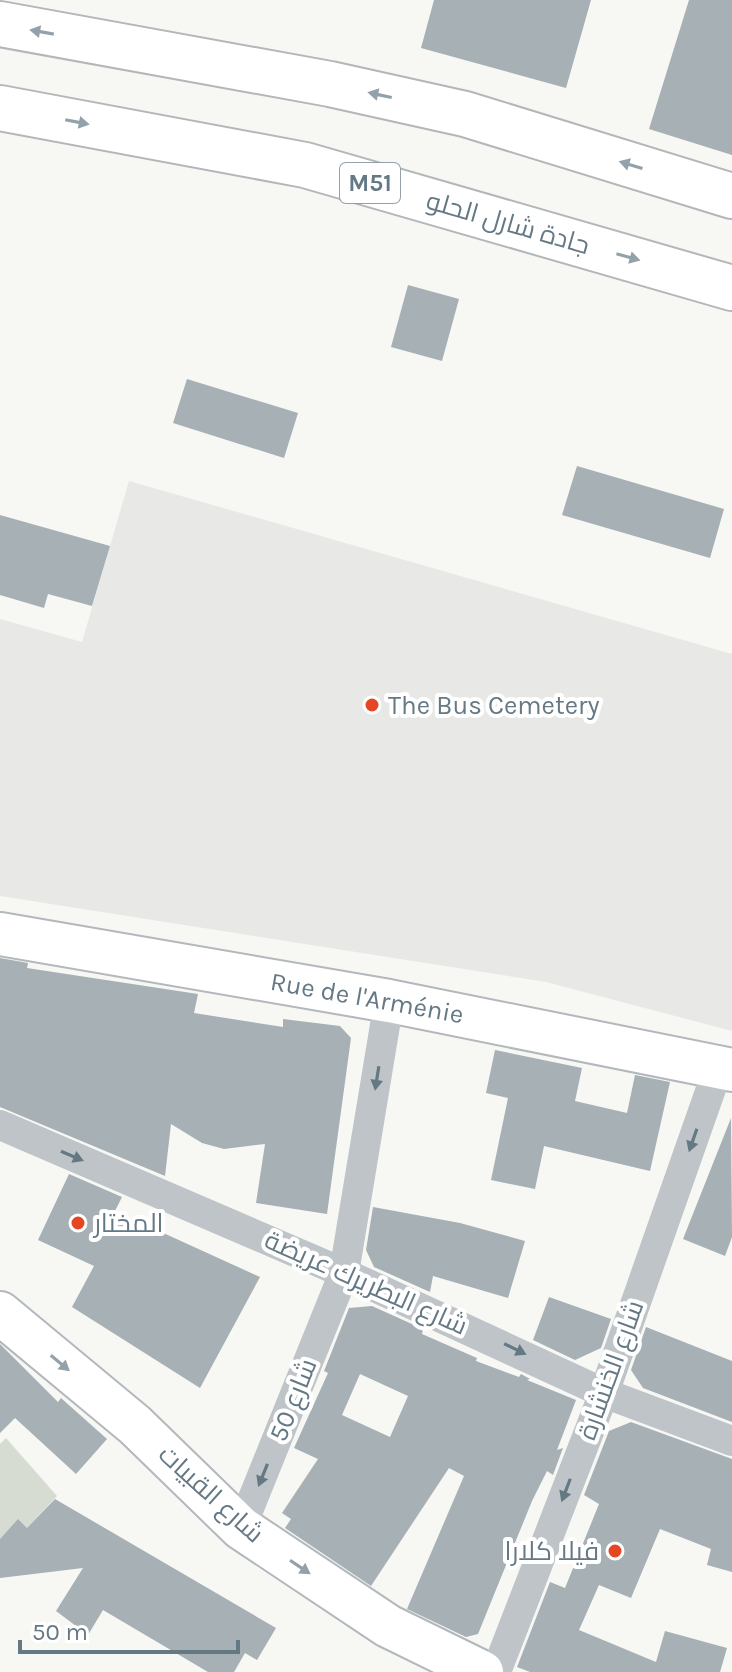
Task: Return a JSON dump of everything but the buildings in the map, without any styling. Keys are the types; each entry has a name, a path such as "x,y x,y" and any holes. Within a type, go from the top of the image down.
{"highway":[{"path":"0,24 330,84 465,114 732,196"},
{"name":"جادة شارل الحلو","path":"0,108 305,165 732,288"}],"street":[{"name":"Rue de l'Arménie","path":"0,934 389,1001 725,1068"},
{"name":"شارع 50","path":"241,1528 344,1273 389,1001"},
{"name":"شارع الخنشارة","path":"496,1672 725,1068"},
{"name":"شارع البطريرك عريضة","path":"0,1125 344,1273 604,1393 732,1441"},
{"name":"شارع القبيات","path":"2,1318 135,1425 241,1528 388,1626 482,1672"}],"shaded area":[{"path":"129,481 732,654 732,1031 546,982 0,896 0,619 82,642"},
{"path":"6,1438 57,1496 27,1528 18,1520 0,1539 0,1444"}],"place":[{"name":"The Bus Cemetery","path":"372,705"},
{"name":"المختار","path":"78,1223"},
{"name":"فيلا كلارا","path":"615,1551"}]}
